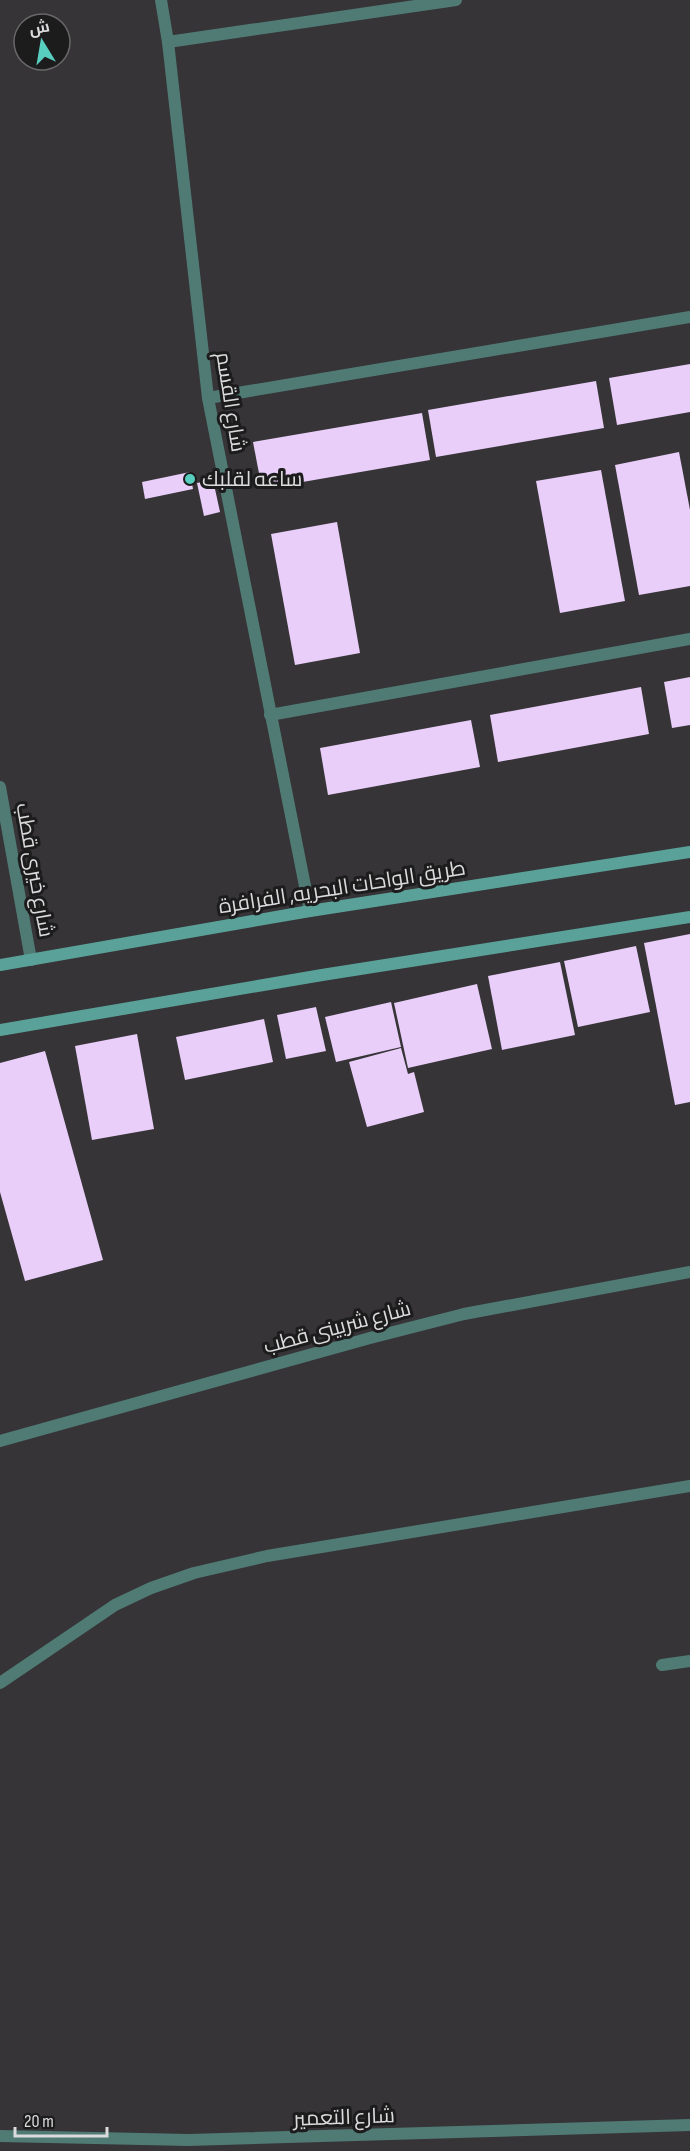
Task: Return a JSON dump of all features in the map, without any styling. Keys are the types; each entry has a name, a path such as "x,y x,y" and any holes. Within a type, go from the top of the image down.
{"main road":[{"name":"طريق الواحات البحريه, الفرافرة","path":"0,965 310,911 690,852"},
{"path":"0,1030 322,975 690,917"}],"street":[{"name":"شارع القسم","path":"161,0 168,42 208,398 310,911"},
{"path":"168,42 456,0"},
{"path":"208,398 690,317"},
{"path":"270,715 690,639"},
{"name":"شارع خيرى قطب","path":"0,787 31,960"},
{"name":"شارع شربينى قطب","path":"0,1442 370,1338 464,1314 690,1272"},
{"path":"0,1683 115,1605 151,1588 194,1573 267,1556 690,1486"},
{"path":"662,1665 690,1661"},
{"name":"شارع التعمير","path":"0,2136 189,2140 690,2126"}],"building":[{"path":"690,364 690,412 617,425 609,378"},
{"path":"596,381 604,428 436,457 428,410"},
{"path":"422,413 430,460 262,489 253,442"},
{"path":"679,452 690,510 690,586 639,595 615,465"},
{"path":"601,470 625,601 560,613 536,481"},
{"path":"190,472 193,489 145,499 142,482"},
{"path":"213,480 220,512 204,516 197,483"},
{"path":"337,522 360,653 295,665 271,534"},
{"path":"690,677 690,725 672,728 664,682"},
{"path":"641,687 649,734 498,762 490,715"},
{"path":"471,720 480,767 328,795 320,748"},
{"path":"690,934 690,1102 675,1105 644,943"},
{"path":"636,946 650,1012 578,1027 564,961"},
{"path":"560,962 575,1035 502,1050 488,976"},
{"path":"477,984 492,1049 408,1068 394,1003"},
{"path":"391,1002 401,1047 336,1062 325,1017"},
{"path":"316,1007 326,1051 286,1059 277,1015"},
{"path":"264,1019 273,1062 185,1080 176,1037"},
{"path":"137,1034 154,1129 92,1140 75,1046"},
{"path":"401,1048 408,1074 414,1072 424,1112 367,1127 349,1062"},
{"path":"45,1051 103,1260 25,1281 0,1192 0,1063"}],"place":[{"name":"ساعه لقلبك","path":"190,479"}]}
